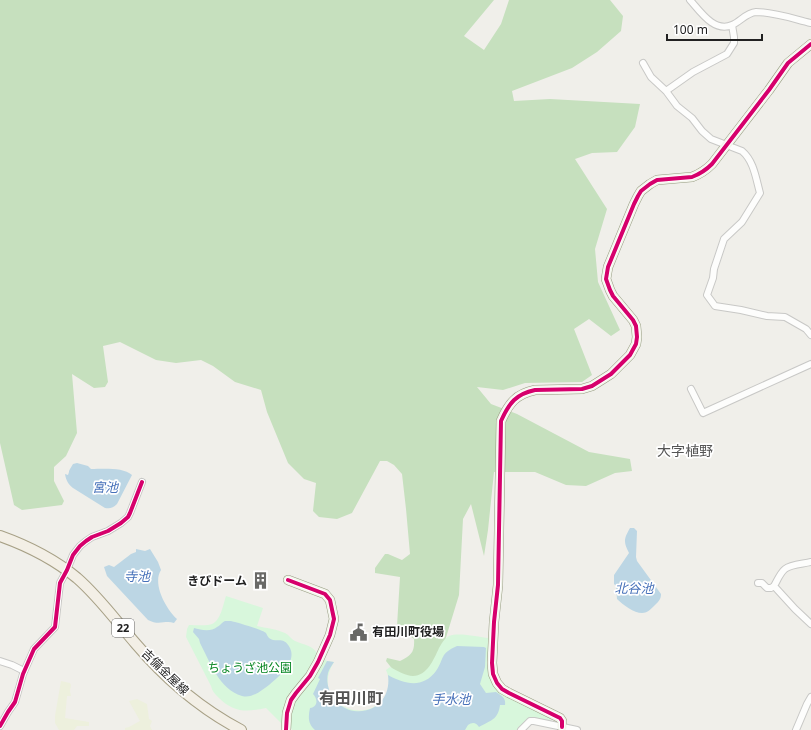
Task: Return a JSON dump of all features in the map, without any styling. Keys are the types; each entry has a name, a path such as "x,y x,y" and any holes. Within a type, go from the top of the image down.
{"main road":[{"name":"吉備金屋線","path":"0,536 33,550 67,570 94,594 115,617 137,645 182,690 241,730"}],"street":[{"path":"690,0 715,26 726,27 732,25 749,14 758,12 811,23"},
{"path":"666,91 693,72 728,54 734,43 732,25"},
{"path":"562,727 560,718 502,689 497,683 493,674 492,663 494,622 498,585 501,421 511,402 518,397 536,390 582,389 592,386 611,374 630,355 636,344 636,326 610,290 607,284 606,274 610,261 641,191 658,180 692,177 700,174 712,164 788,63 811,44"},
{"path":"643,63 651,77 666,91 672,101 692,118 707,136 711,139 742,150 746,154 755,173 760,193 742,222 724,239 707,295 715,306 786,318 806,329 811,335"},
{"path":"691,389 704,413 811,364"},
{"path":"0,726 15,702 24,670 34,649 55,627 60,583 73,555 80,546 92,537 121,524 128,517 142,482"},
{"path":"758,583 762,583 767,588 771,588 774,586 785,568 811,562"},
{"path":"286,730 287,714 291,700 310,676 318,662 330,635 334,619 332,604 325,594 288,580"},
{"path":"774,586 811,624"},
{"path":"0,661 24,670"},
{"path":"796,730 811,697"},
{"path":"520,730 527,723 534,721 577,730"}],"green space":[{"path":"0,0 494,0 464,36 484,50 501,24 509,0 610,0 623,16 621,31 597,52 572,68 512,91 514,101 550,99 640,104 635,127 617,152 592,153 575,159 607,209 595,249 598,282 620,330 611,336 589,319 574,329 592,375 582,382 525,383 503,390 477,387 491,404 517,414 589,452 630,459 632,471 615,473 586,486 566,485 535,472 494,472 484,556 471,504 463,519 459,595 444,644 430,668 420,676 412,678 394,671 386,661 387,658 400,661 407,657 412,653 414,639 397,626 400,577 375,573 375,568 385,554 402,560 410,554 402,474 394,465 387,461 380,461 352,513 337,519 319,517 313,511 316,483 304,479 288,463 267,412 261,390 235,382 213,366 201,360 176,363 156,360 120,342 103,346 108,382 105,387 94,388 72,374 77,433 66,456 54,467 54,481 64,501 62,505 22,510 14,505 0,443"},
{"name":"ちょうざ池公園","path":"226,596 263,608 257,626 285,633 295,641 314,649 318,655 327,661 334,662 328,677 329,689 335,700 344,707 355,710 367,710 378,704 387,693 389,687 386,670 390,667 407,675 418,675 426,670 446,638 453,635 463,635 489,638 488,669 493,683 552,717 551,721 540,718 532,718 517,730 292,730 281,723 266,708 247,711 235,709 225,703 214,692 186,637 189,625 208,625 212,624 218,619"},
{"path":"61,681 70,683 71,685 71,696 67,696 65,718 89,722 89,726 77,726 74,730 59,730 55,723 55,716"},
{"path":"137,699 147,704 149,719 152,721 150,726 152,730 125,730 125,728 140,721 129,701"}],"water":[{"name":"宮池","path":"77,463 88,466 91,469 118,470 128,472 132,475 117,504 111,508 105,508 71,486 65,474 68,475 73,464"},
{"name":"北谷池","path":"630,528 634,528 637,531 637,561 661,594 658,602 650,610 644,613 639,613 632,610 617,599 616,586 614,584 614,575 629,553 625,540"},
{"name":"寺池","path":"136,549 145,551 150,549 158,562 161,570 158,582 159,589 165,603 177,619 174,623 155,623 148,620 107,576 104,567 109,565 114,567 136,552"},
{"path":"225,621 231,621 260,630 266,633 272,640 285,642 290,648 291,659 286,669 269,685 253,695 246,697 242,696 227,687 221,681 199,639 193,632 194,628 203,630 215,629"},
{"name":"手水池","path":"457,646 486,648 485,667 480,684 486,693 496,692 503,697 505,701 505,705 500,705 496,717 479,727 475,723 471,723 465,730 315,730 311,725 309,717 310,708 316,704 316,698 313,694 320,679 318,678 327,661 334,662 328,672 327,679 333,698 342,707 354,711 362,711 369,710 381,702 387,690 388,675 400,681 419,683 431,677 439,667 447,651"}],"cycle path":[{"path":"562,727 562,721 560,718 502,689 497,683 493,674 492,663 494,622 498,585 501,421 510,404 523,394 535,390 582,389 592,386 611,374 630,355 636,344 636,326 633,320 613,296 606,279 608,267 638,196 641,191 657,180 692,177 710,166 788,63 811,44"},
{"path":"0,726 15,702 23,674 34,649 55,627 60,583 73,555 86,541 108,531 128,517 142,482"},
{"path":"286,730 287,713 291,700 310,676 318,662 330,635 334,619 330,600 325,594 288,580"}],"place":[{"name":"きびドーム","path":"260,581"},
{"name":"有田川町役場","path":"359,632"}],"district":[{"name":"大字植野","path":"685,451"},
{"name":"有田川町","path":"351,698"}]}
